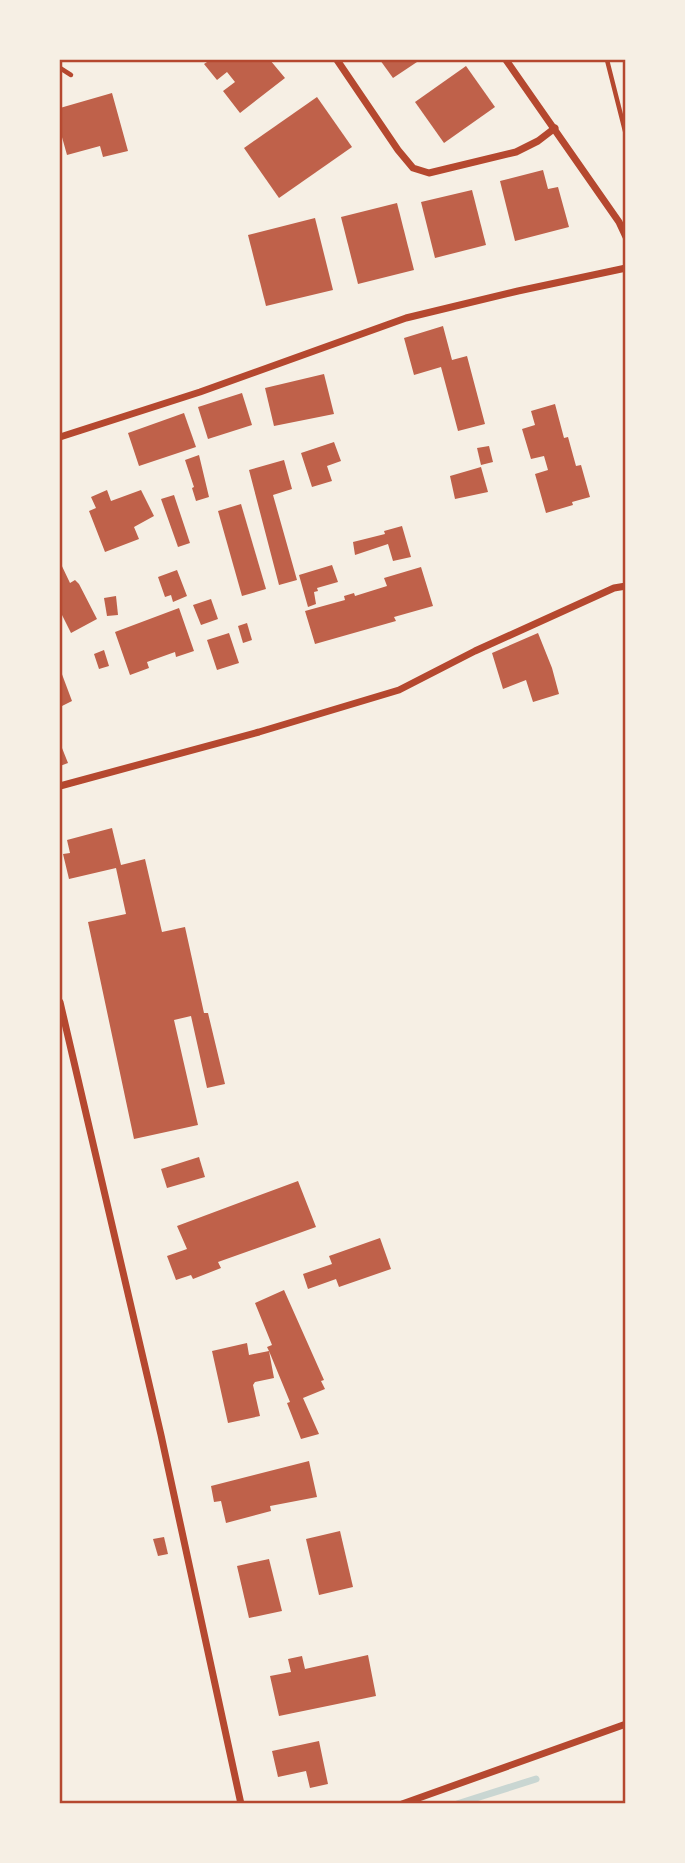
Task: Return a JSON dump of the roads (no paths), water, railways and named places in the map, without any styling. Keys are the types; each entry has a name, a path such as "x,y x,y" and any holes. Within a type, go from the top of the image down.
{"street":[{"path":"337,60 398,150 413,168 429,173 516,152 529,147 555,128"},
{"path":"506,60 619,222 625,237"},
{"path":"60,437 200,392 406,318 625,268"},
{"path":"60,786 259,732 399,690 487,645 614,588 625,586"},
{"path":"60,1002 162,1435 241,1804"},
{"path":"402,1804 625,1724"}],"waterway":[{"path":"457,1804 536,1779"}]}
